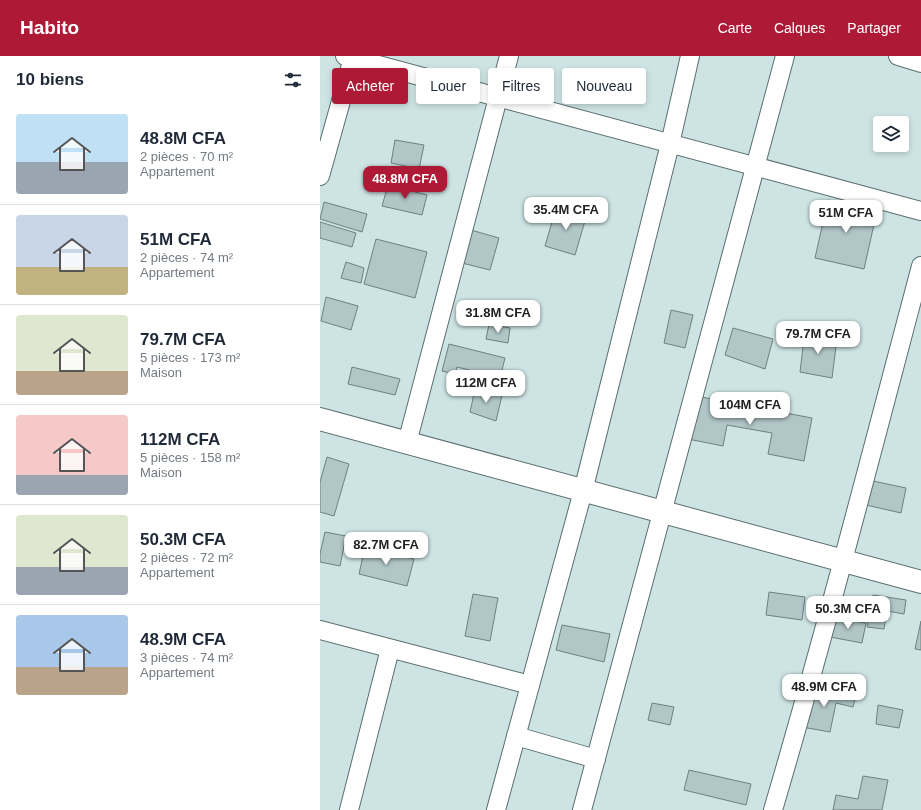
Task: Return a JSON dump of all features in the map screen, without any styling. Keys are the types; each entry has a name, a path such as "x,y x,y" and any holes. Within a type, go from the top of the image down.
{"street":[{"path":"506,68 509,56"},
{"path":"496,810 583,491 670,144 690,56"},
{"path":"582,810 785,56"},
{"path":"898,56 921,63"},
{"path":"320,176 356,58 488,95"},
{"path":"407,443 496,104"},
{"path":"520,104 921,211"},
{"path":"773,810 843,561 921,266"},
{"path":"320,419 921,582"},
{"path":"320,630 530,685"},
{"path":"349,810 390,649"},
{"path":"516,736 596,759"}],"building":[{"path":"395,140 424,145 419,169 391,163"},
{"path":"388,185 427,195 422,215 382,206"},
{"path":"828,200 877,211 864,269 815,258"},
{"path":"324,202 367,214 362,232 320,219"},
{"path":"556,208 587,214 575,255 545,246"},
{"path":"320,222 356,233 352,247 320,238"},
{"path":"471,230 499,238 490,270 462,263"},
{"path":"376,239 427,252 415,298 364,284"},
{"path":"346,262 364,268 361,283 341,278"},
{"path":"326,297 358,306 351,330 321,321"},
{"path":"671,310 693,315 685,348 664,343"},
{"path":"489,324 510,328 508,343 486,339"},
{"path":"733,328 773,339 765,369 725,355"},
{"path":"805,330 837,339 832,378 800,372"},
{"path":"449,344 505,358 500,378 457,367 455,374 442,371"},
{"path":"352,367 400,379 395,395 348,384"},
{"path":"475,389 502,395 496,421 470,412"},
{"path":"696,396 812,418 804,461 768,454 772,433 727,425 723,446 688,439"},
{"path":"327,457 349,464 334,516 320,512 320,482"},
{"path":"873,481 906,488 901,513 866,505"},
{"path":"325,532 346,536 340,566 320,562 320,554"},
{"path":"365,547 414,559 407,586 359,574"},
{"path":"769,592 805,597 802,620 766,615"},
{"path":"473,594 498,598 490,641 465,636"},
{"path":"873,595 906,600 904,614 887,611 884,629 867,627"},
{"path":"833,617 866,623 862,643 830,637"},
{"path":"921,621 921,650 915,649"},
{"path":"562,625 610,634 604,662 556,650"},
{"path":"811,686 856,695 853,707 836,703 830,732 802,727"},
{"path":"652,703 674,707 670,725 648,720"},
{"path":"878,705 903,710 899,728 876,724"},
{"path":"689,770 751,784 746,805 684,790"},
{"path":"863,776 888,780 882,810 833,810 836,795 858,799"}]}
